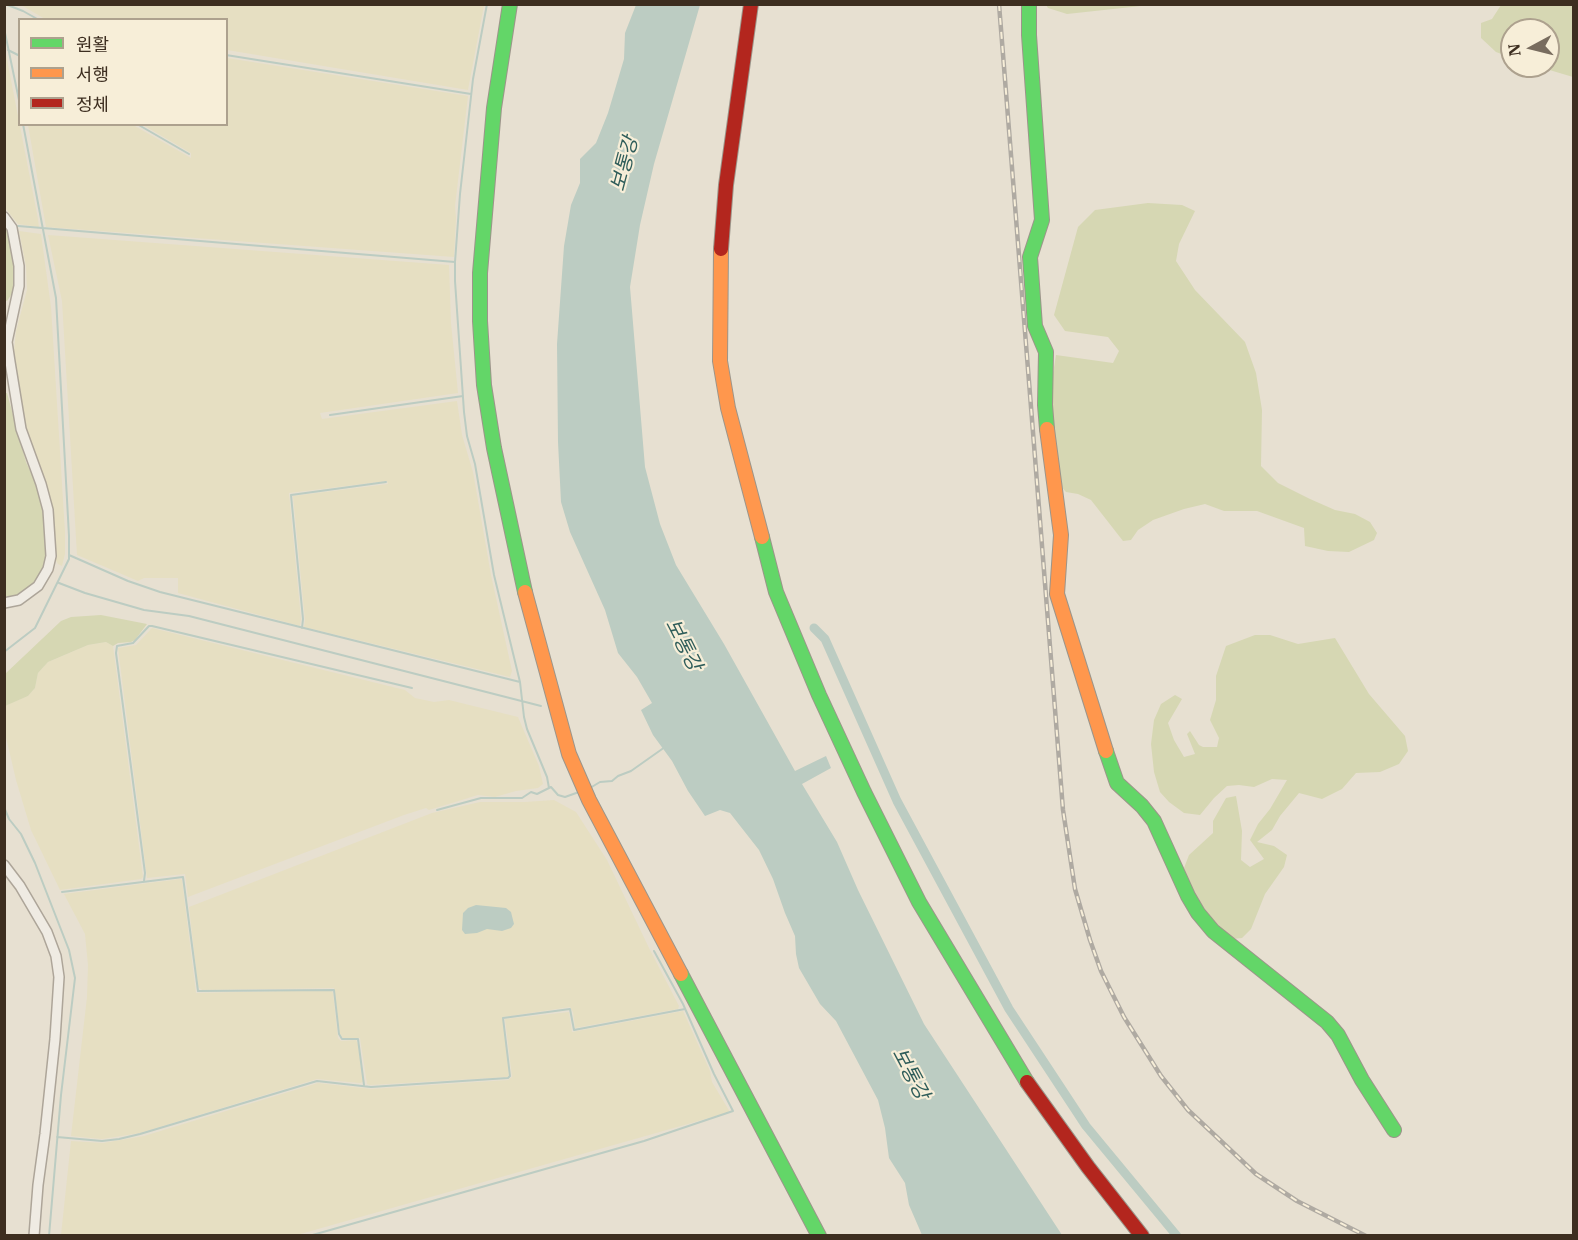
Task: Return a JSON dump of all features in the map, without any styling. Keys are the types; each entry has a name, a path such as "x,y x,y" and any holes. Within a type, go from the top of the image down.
{"street":[{"path":"510,4 494,108 480,273 480,321 484,385 494,448 527,604 569,754 589,800 819,1236"},
{"path":"751,4 726,185 720,255 720,361 728,408 776,592 819,695 919,902 1016,1066 1088,1167 1142,1236"},
{"path":"1029,4 1029,35 1042,220 1030,257 1035,326 1046,351 1045,405 1048,455 1061,535 1057,594 1112,771 1117,783 1154,820 1198,913 1226,942 1327,1022 1338,1035 1362,1080 1394,1130"},
{"path":"4,217 12,228 19,266 19,286 7,342 21,429 48,510 51,547 48,569 38,586 19,600 4,603"},
{"path":"4,866 20,886 47,932 56,956 59,977 56,1039 34,1236"}],"shaded area":[{"path":"484,4 468,90 228,50 228,18 43,18 21,5"},
{"path":"4,44 39,227 18,224 5,208"},
{"path":"228,58 468,96 455,206 454,257 46,227 28,126 135,126 191,158 191,153 145,126 228,126"},
{"path":"19,231 41,234 51,307 65,532 65,554 62,566 55,559 55,532 49,495 25,424 14,351 16,331 27,290 26,266"},
{"path":"48,235 449,265 451,323 458,393 320,413 322,419 457,401 462,435 473,472 491,575 512,671 510,677 304,627 293,496 388,484 387,481 289,493 300,626 178,593 178,578 144,578 138,581 77,555 62,301"},
{"path":"152,628 405,690 415,698 434,702 449,700 518,717 539,766 543,784 538,788 495,797 478,795 404,815 188,897 185,874 147,878 118,648 136,645"},
{"path":"106,642 113,646 143,877 60,890 31,830 5,733 4,706 28,696 35,688 38,673 48,662 88,645"},
{"path":"554,800 576,812 607,860 679,1006 678,1009 575,1028 570,1007 503,1017 509,1076 370,1085 367,1084 360,1038 343,1038 340,1034 334,988 202,990 198,987 189,907 432,813 480,802"},
{"path":"182,880 196,993 331,990 338,1038 341,1041 356,1040 363,1082 317,1079 140,1133 102,1139 71,1136 87,997 88,965 85,934 64,894"},
{"path":"683,1011 710,1071 712,1082 730,1112 297,1235 61,1235 71,1141 103,1143 144,1136 318,1083 371,1089 508,1080 512,1077 505,1019 569,1012 572,1032"}],"green space":[{"path":"1046,5 1150,5 1067,14 1048,8"},
{"path":"1501,5 1573,5 1573,77 1560,73 1560,18 1500,18 1500,54 1481,38 1481,23 1492,19"},
{"path":"1148,203 1182,205 1195,211 1179,244 1176,261 1195,290 1245,342 1256,373 1262,410 1261,466 1278,483 1335,510 1355,514 1370,522 1377,533 1374,540 1349,552 1328,551 1305,546 1304,528 1257,511 1224,511 1205,504 1153,520 1138,530 1131,540 1123,541 1091,500 1066,492 1058,483 1049,399 1056,355 1113,363 1119,351 1108,337 1065,331 1054,315 1078,227 1095,210"},
{"path":"4,222 12,240 16,272 16,284 7,301 4,300"},
{"path":"4,393 7,393 26,462 41,494 47,532 47,554 41,573 32,588 18,597 5,596"},
{"path":"101,615 147,624 131,642 118,643 113,646 106,642 88,645 48,662 38,673 35,688 28,696 5,706 5,674 61,621 71,617"},
{"path":"1255,635 1270,635 1298,644 1335,638 1369,694 1405,736 1408,751 1399,764 1380,772 1356,773 1342,789 1322,799 1299,793 1272,830 1257,842 1274,846 1287,855 1284,867 1265,894 1251,929 1242,938 1232,939 1220,930 1191,890 1184,868 1189,855 1213,833 1213,821 1226,798 1236,796 1242,831 1241,860 1250,867 1264,859 1250,840 1287,780 1272,779 1254,787 1227,786 1200,815 1184,813 1160,792 1154,772 1151,744 1154,720 1161,704 1175,695 1182,699 1168,723 1174,740 1184,757 1195,754 1187,734 1190,731 1199,745 1217,747 1219,738 1210,720 1216,700 1216,676 1226,646"}],"water":[{"name":"보통강","path":"636,5 700,5 654,164 640,225 630,287 645,467 660,524 676,565 724,644 795,771 826,756 831,768 802,784 837,842 924,1024 1062,1235 922,1235 909,1205 905,1183 889,1158 878,1100 836,1021 820,1004 799,968 795,936 759,850 730,813 720,810 705,816 672,761 653,735 641,710 652,703 637,677 618,653 605,610 570,532 561,502 558,442 557,344 564,246 571,205 580,183 580,159 596,143 608,113 624,59 625,33"},
{"path":"476,905 506,908 511,912 514,924 511,928 502,931 487,929 465,934 462,930 463,913"}],"waterway":[{"path":"5,4 35,18"},
{"path":"487,4 473,79 455,262 464,412 494,575 520,682 524,717 549,788"},
{"path":"4,28 18,95"},
{"path":"8,50 18,55"},
{"path":"228,55 471,94"},
{"path":"4,652 35,628 69,559 56,298 23,126"},
{"path":"140,126 189,154"},
{"path":"18,226 455,262"},
{"path":"330,415 463,396"},
{"path":"302,628 291,495 386,482"},
{"path":"69,555 128,581 160,592 520,682"},
{"path":"59,583 144,610 189,616 541,706"},
{"path":"144,881 145,873 116,653 117,646 133,643 149,626 152,626 412,688"},
{"path":"814,628 825,639 897,801 1009,1009 1086,1126 1177,1236"},
{"path":"590,788 600,782 612,781 631,771 665,747"},
{"path":"437,810 481,798 522,798 531,792 537,794 551,787 558,795 565,797 579,792"},
{"path":"4,807 35,863 69,950 75,978 61,1095 49,1236"},
{"path":"62,892 183,877 198,991 334,990 339,1034 342,1039 358,1039 364,1085"},
{"path":"309,1236 644,1141 733,1111 683,1004 654,951"},
{"path":"57,1137 102,1141 119,1139 317,1081 371,1087 508,1078 510,1076 503,1018 570,1009 574,1030 685,1009"}],"railway":[{"path":"999,4 1063,810 1075,889 1090,940 1101,971 1124,1017 1161,1076 1188,1110 1256,1174 1297,1201 1366,1236"}],"traffic: fast":[{"path":"510,4 494,108 480,273 480,321 484,385 494,448 525,592"},
{"path":"1029,4 1029,35 1042,220 1030,257 1035,326 1046,352 1047,429"},
{"path":"762,537 776,592 819,695 864,792 919,902 1027,1082"},
{"path":"1106,751 1117,783 1142,806 1154,821 1198,913 1213,931 1327,1022 1338,1035 1362,1080 1394,1130"},
{"path":"681,974 819,1236"}],"traffic: slow":[{"path":"721,249 720,361 728,408 762,537"},
{"path":"1047,429 1061,535 1057,594 1106,751"},
{"path":"525,592 569,754 589,800 681,974"}],"traffic: jam":[{"path":"721,249 726,185 751,4"},
{"path":"1027,1082 1088,1167 1142,1236"}]}
